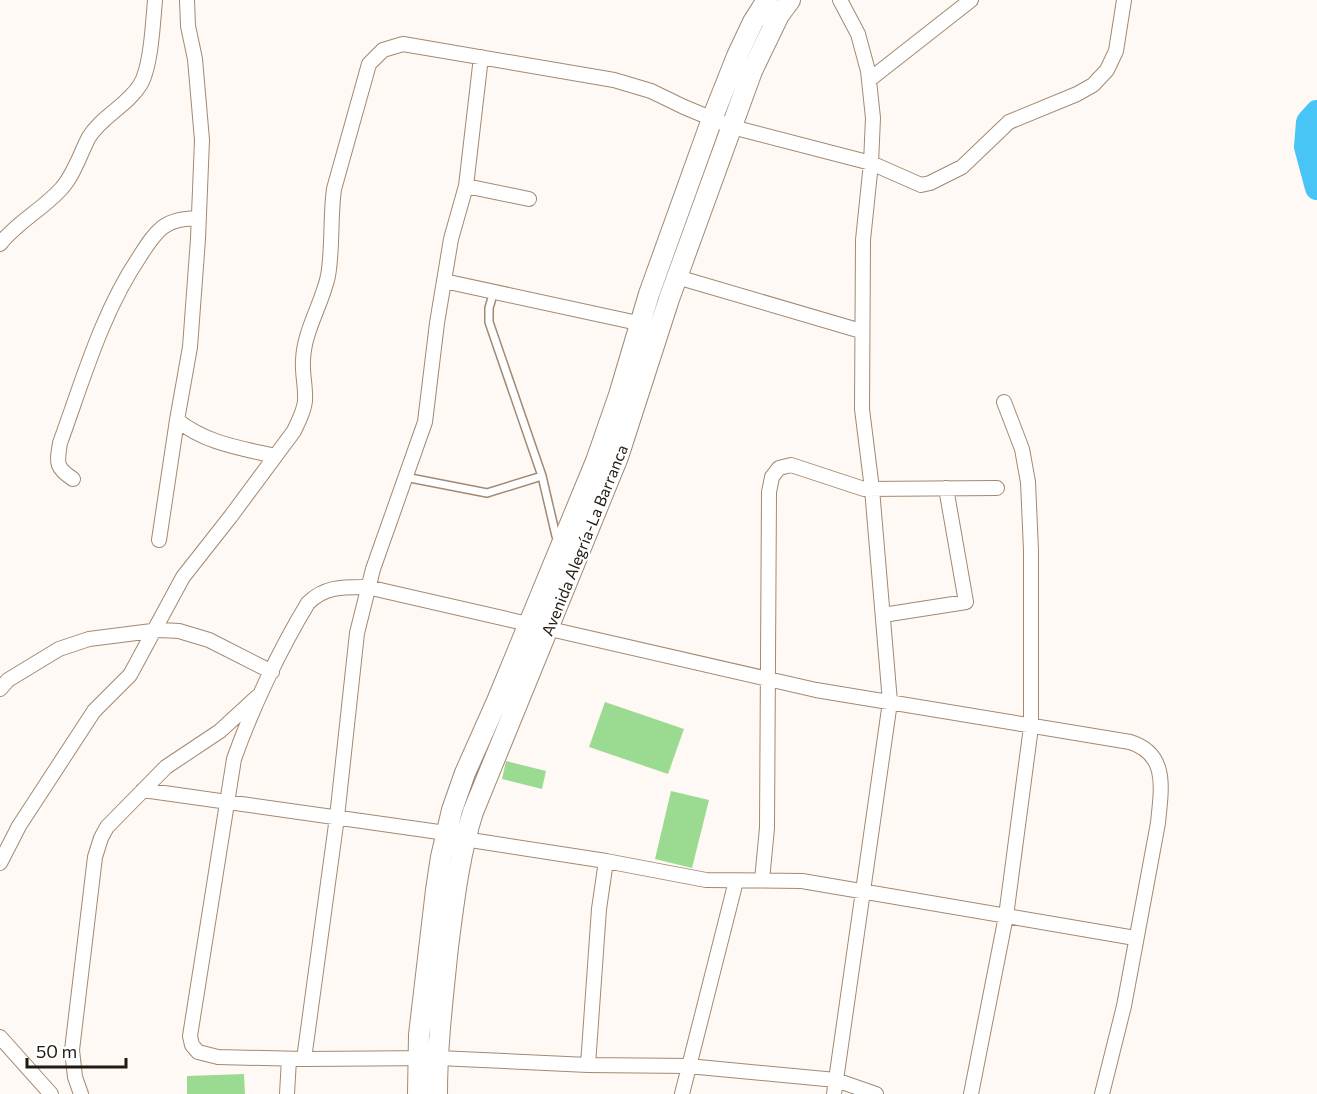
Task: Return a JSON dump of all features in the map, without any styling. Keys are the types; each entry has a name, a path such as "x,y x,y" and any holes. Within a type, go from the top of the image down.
{"main road":[{"name":"Avenida Alegría-La Barranca","path":"418,1094 428,1058 438,1037 454,903 455,836 465,773 563,543 607,430 639,324 712,119 737,56 753,22 767,0"},
{"name":"Avenida Alegría-La Barranca","path":"455,836 481,790 618,457 659,328 752,71 779,15 790,0"},
{"name":"Avenida Alegría-La Barranca","path":"428,1058 438,1094"}],"street":[{"path":"0,244 11,231 41,209 63,187 90,136 140,85 146,71 156,0"},
{"path":"159,540 190,347 202,140 197,70 188,26 186,0"},
{"path":"834,1094 890,702 872,489 862,409 863,240 873,118 869,80 858,34 840,0"},
{"path":"869,80 970,0"},
{"path":"0,863 19,826 94,711 130,675 183,577 294,431 305,403 302,359 328,274 334,189 369,64 383,50 403,44 614,80 651,91 732,127 871,163 921,184 930,183 962,167 1009,122 1093,85 1107,70 1116,51 1124,0"},
{"path":"304,1059 337,817 353,657 367,587 425,422 437,323 451,239 466,186 480,57"},
{"path":"466,186 529,199"},
{"path":"73,479 60,470 57,461 60,443 109,312 132,267 152,238 164,226 176,220 198,218"},
{"path":"677,277 861,331"},
{"path":"444,281 659,328"},
{"path":"971,1094 1006,916 1031,726 1031,550 1028,482 1022,449 1004,402"},
{"path":"177,420 190,431 220,444 275,456"},
{"path":"762,880 767,828 769,492 772,477 779,468 791,465 853,487 872,489 997,488"},
{"path":"883,615 966,602 946,489"},
{"path":"876,1094 836,1080 688,1066 588,1065 428,1058 210,1057 198,1052 192,1045 190,1036 234,759 245,728 308,603 316,595 339,587 367,587 767,680 1130,742 1142,746 1152,754 1158,765 1160,801 1158,823 1124,1006 1102,1094"},
{"path":"0,689 8,680 59,649 89,639 153,631 179,631 209,640 272,672"},
{"path":"81,1094 75,1077 72,1050 95,857 101,838 107,827 166,767 220,731 263,691"},
{"path":"143,790 337,817 606,861 706,880 802,881 1135,938"},
{"path":"588,1065 599,909 606,861"},
{"path":"682,1094 736,881"},
{"path":"0,1037 51,1094"},
{"path":"287,1094 289,1059"}],"lane":[{"path":"494,291 489,308 489,322 542,476 556,536 563,543"},
{"path":"405,477 487,493 542,476"}],"green space":[{"path":"717,126 724,129 656,318 649,316"},
{"path":"605,702 684,729 668,774 589,747"},
{"path":"506,761 546,771 542,789 502,779"},
{"path":"671,791 709,800 692,868 655,859"},
{"path":"244,1074 245,1094 187,1094 187,1076"}],"waterway":[{"path":"1317,112 1308,122 1306,147 1317,188"}]}
